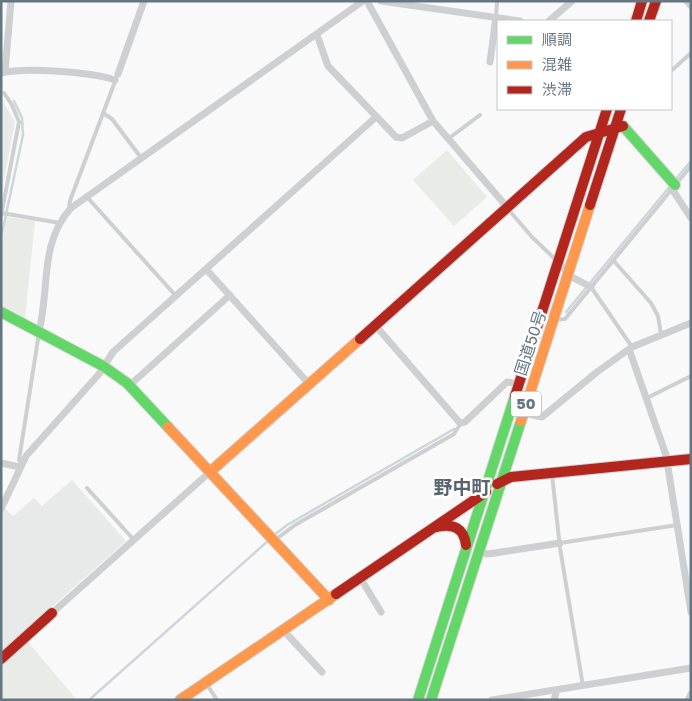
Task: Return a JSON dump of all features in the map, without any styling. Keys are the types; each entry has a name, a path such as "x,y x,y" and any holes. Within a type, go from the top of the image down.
{"main road":[{"path":"636,20 642,1"},
{"path":"649,20 656,1"},
{"name":"国道50号","path":"418,700 607,110"},
{"name":"国道50号","path":"431,700 621,110"},
{"path":"211,471 580,142 601,130 615,126 625,128 673,187"},
{"path":"1,312 104,366 130,386 329,600"},
{"path":"180,700 436,528 502,480 511,477 691,458"},
{"path":"436,528 452,525 460,528 464,532 466,546"},
{"path":"1,659 52,613"}],"street":[{"path":"11,1 6,22 3,72 40,70 117,77 144,1"},
{"path":"39,331 49,249 60,223 72,208 86,196 142,159 363,1"},
{"path":"367,1 433,121 507,207"},
{"path":"381,1 514,20"},
{"path":"550,20 572,1"},
{"path":"490,62 496,17"},
{"path":"317,34 327,64 376,117 399,138 433,121"},
{"path":"1,508 16,482 21,465 99,374 113,352 376,117"},
{"path":"673,187 691,218"},
{"path":"559,262 568,275 591,287"},
{"path":"206,269 308,384"},
{"path":"130,386 230,295"},
{"path":"523,413 538,418 545,416 597,372 631,348 691,323"},
{"path":"375,325 461,423 507,382 519,384"},
{"path":"631,348 667,461 691,612"},
{"path":"1,463 21,465"},
{"path":"52,613 211,471"},
{"path":"479,552 488,554 560,543"},
{"path":"361,578 381,612"},
{"path":"284,631 322,672"},
{"path":"492,700 691,668"},
{"path":"554,700 557,690"},
{"path":"688,700 691,694"}],"lane":[{"path":"496,17 497,1"},
{"path":"685,1 691,8"},
{"path":"672,70 691,53"},
{"path":"72,208 69,205 71,198 117,77"},
{"path":"4,93 12,105 19,122 2,215 60,223"},
{"path":"103,113 112,119 142,159"},
{"path":"448,139 480,115"},
{"path":"553,319 564,319 691,166"},
{"path":"86,196 176,296"},
{"path":"507,207 532,237 559,262"},
{"path":"613,260 651,303 658,316 661,334"},
{"path":"591,287 631,348"},
{"path":"21,465 22,441 39,331"},
{"path":"647,398 691,376"},
{"path":"275,540 295,525 454,434 461,423"},
{"path":"552,474 560,543 583,686"},
{"path":"88,488 134,540"},
{"path":"560,543 677,525"},
{"path":"206,683 217,700"}],"shaded area":[{"path":"1,98 15,122 1,196"},
{"path":"447,150 487,197 454,226 413,180"},
{"path":"7,217 35,221 25,318 1,306 1,246"},
{"path":"72,480 126,541 1,652 1,516 5,508 13,516 34,498 42,506"},
{"path":"28,642 77,700 1,700 1,666"}],"waterway":[{"path":"1,238 23,135 22,118 14,101"},
{"path":"674,181 691,161"},
{"path":"566,312 671,185"},
{"path":"273,536 287,525 454,429"},
{"path":"89,700 269,540"}],"traffic: fast":[{"path":"623,126 675,185"},
{"path":"1,312 103,366 127,383 168,427"},
{"path":"418,700 515,396"},
{"path":"431,700 521,421"}],"traffic: slow":[{"path":"521,421 590,205"},
{"path":"211,471 360,339"},
{"path":"168,427 329,600"},
{"path":"180,700 336,594"}],"traffic: jam":[{"path":"636,20 642,1"},
{"path":"649,20 656,1"},
{"path":"515,396 607,110"},
{"path":"590,205 621,110"},
{"path":"360,339 586,137 623,126"},
{"path":"497,484 511,477 691,459"},
{"path":"336,594 486,492"},
{"path":"437,527 453,526 457,528 463,534 466,545"},
{"path":"1,659 52,613"}],"district":[{"name":"野中町","path":"462,487"}]}
